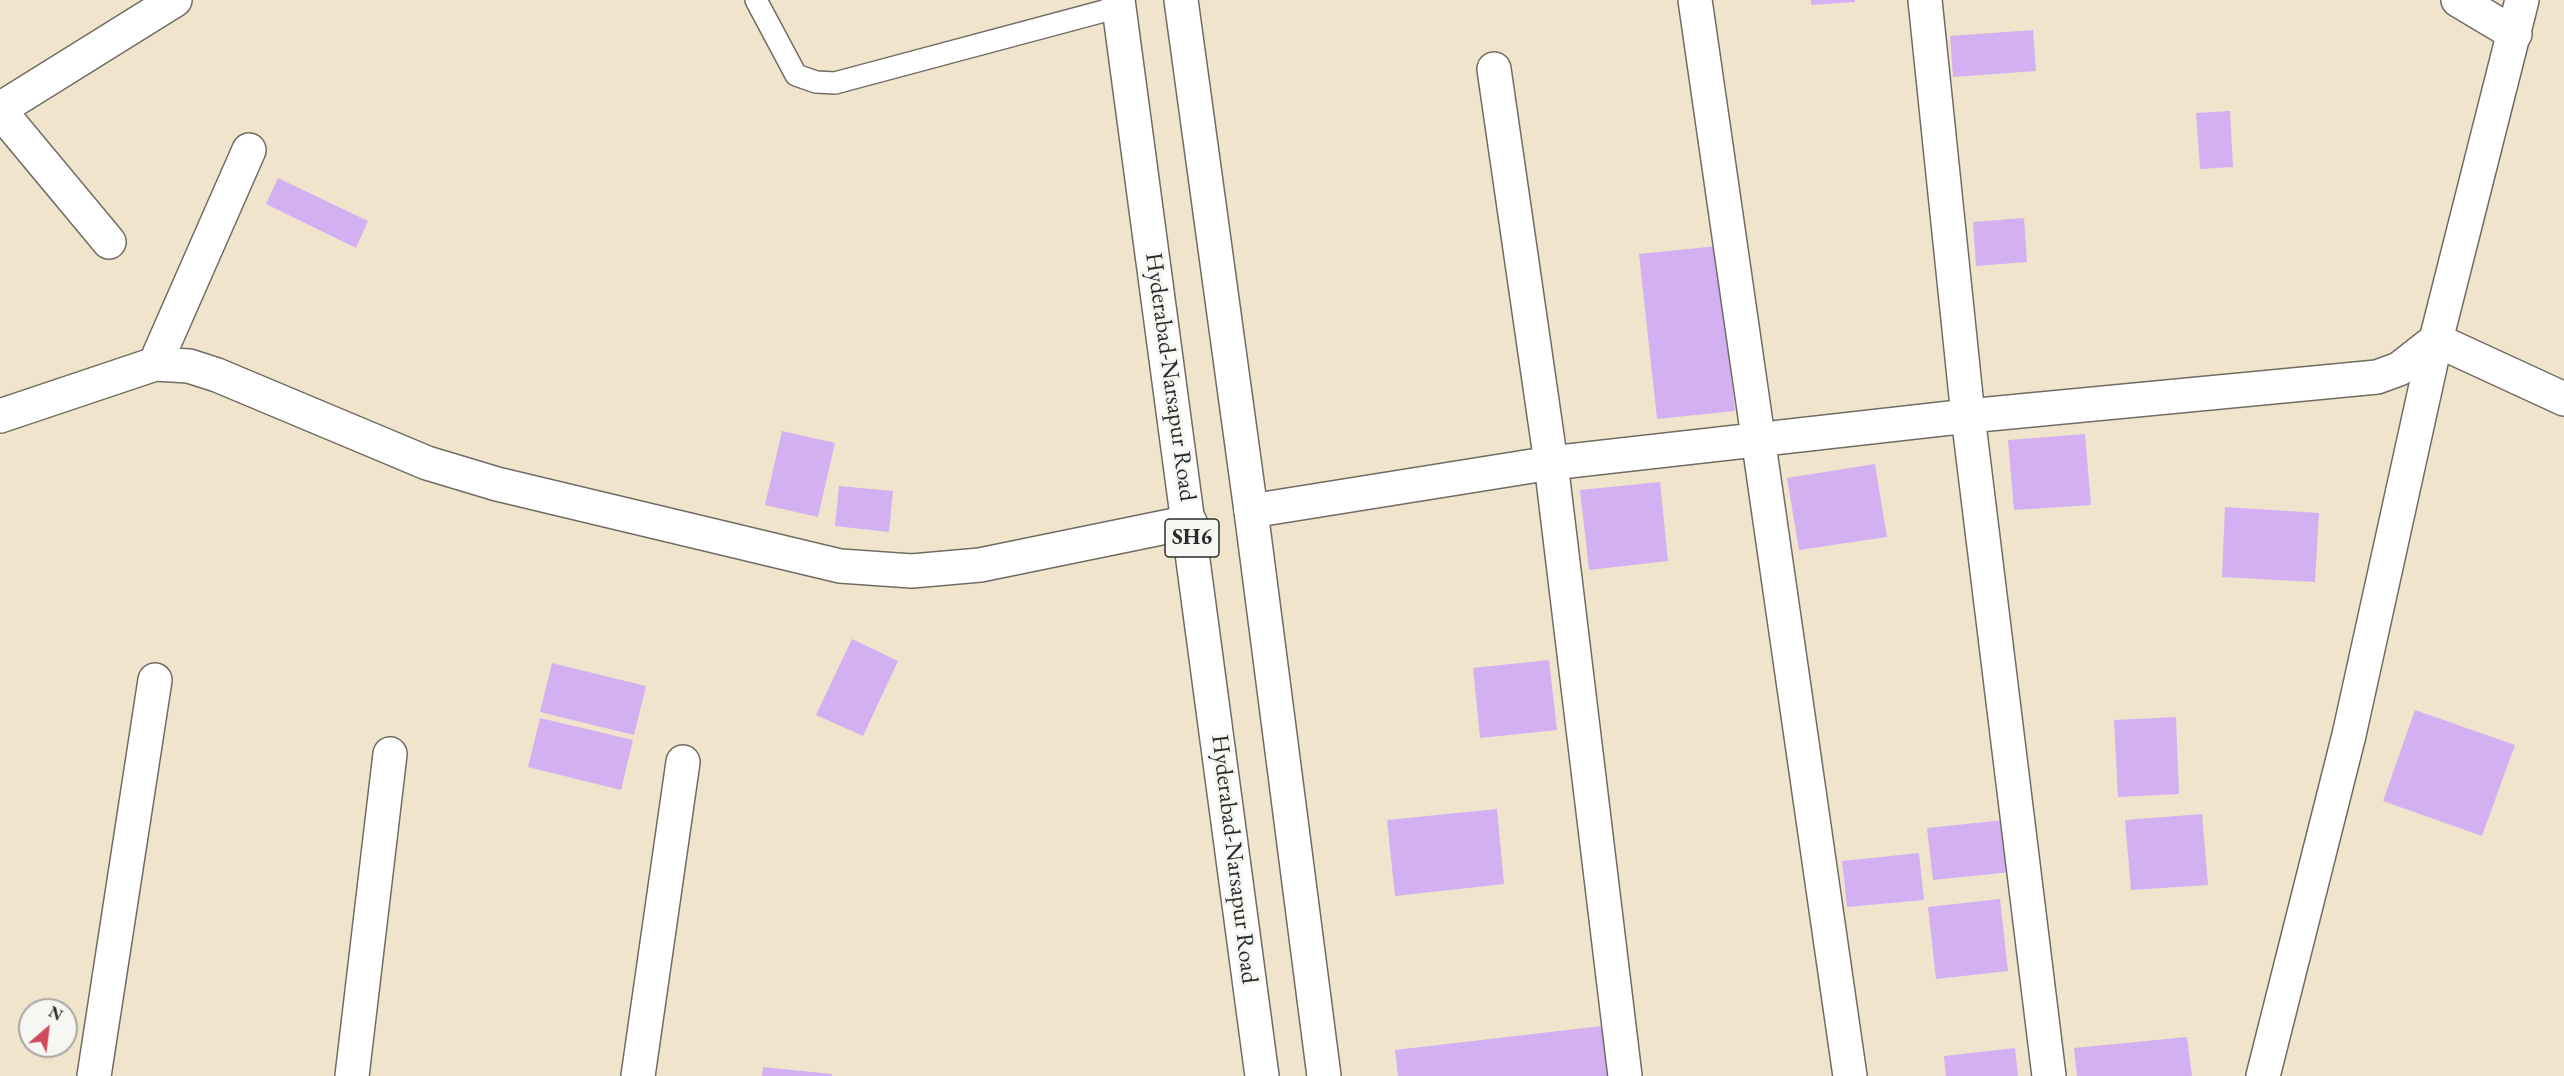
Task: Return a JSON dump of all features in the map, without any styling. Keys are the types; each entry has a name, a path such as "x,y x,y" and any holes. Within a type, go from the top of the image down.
{"street":[{"path":"109,242 0,110 175,0"},
{"name":"SH6","path":"1180,0 1251,511 1324,1076"},
{"path":"1695,0 1850,1076"},
{"path":"1925,0 1968,416 2049,1076"},
{"path":"2458,0 2515,34"},
{"path":"2263,1076 2349,735 2436,340 2522,0"},
{"name":"Hyderabad-Narsapur Road","path":"1119,4 1190,522 1262,1076"},
{"path":"1494,69 1551,463 1624,1076"},
{"path":"155,364 249,150"},
{"path":"1251,511 1551,463 1968,416 2377,377 2399,369 2436,340"},
{"path":"2436,340 2564,399"},
{"path":"0,416 155,364 189,366 217,375 427,463 497,484 840,566 912,571 980,565 1190,522"},
{"path":"94,1076 155,680"},
{"path":"352,1076 390,754"},
{"path":"638,1076 684,762"}],"lane":[{"path":"756,0 796,75 816,82 835,83 1119,4"}],"building":[{"path":"1811,0 1855,0 1855,2 1811,5"},
{"path":"2033,30 2036,71 1953,77 1950,36"},
{"path":"2230,111 2233,167 2200,169 2196,113"},
{"path":"278,178 368,221 356,248 266,204"},
{"path":"2024,218 2027,262 1976,266 1973,222"},
{"path":"1717,246 1735,411 1657,419 1639,254"},
{"path":"782,431 835,443 818,517 765,505"},
{"path":"2085,434 2091,505 2014,510 2008,440"},
{"path":"1875,464 1887,537 1799,550 1787,478"},
{"path":"1660,482 1668,561 1589,570 1580,490"},
{"path":"839,486 893,491 889,532 835,526"},
{"path":"2225,507 2319,513 2315,582 2222,577"},
{"path":"852,639 898,661 863,736 816,715"},
{"path":"1549,660 1557,730 1480,738 1473,668"},
{"path":"552,663 646,686 634,735 540,712"},
{"path":"2415,710 2515,745 2482,836 2383,801"},
{"path":"2176,717 2179,794 2118,797 2114,720"},
{"path":"540,718 633,740 621,790 528,767"},
{"path":"1497,809 1504,884 1395,896 1387,820"},
{"path":"2202,814 2208,885 2131,890 2125,820"},
{"path":"2005,820 2011,872 1933,880 1927,828"},
{"path":"1919,853 1924,900 1847,907 1842,861"},
{"path":"2000,899 2008,971 1936,979 1928,907"},
{"path":"1602,1026 1608,1076 1398,1076 1395,1050"},
{"path":"2187,1037 2192,1076 2077,1076 2074,1048"},
{"path":"2015,1048 2018,1076 1946,1076 1944,1056"},
{"path":"763,1067 832,1074 832,1076 762,1076"}]}
